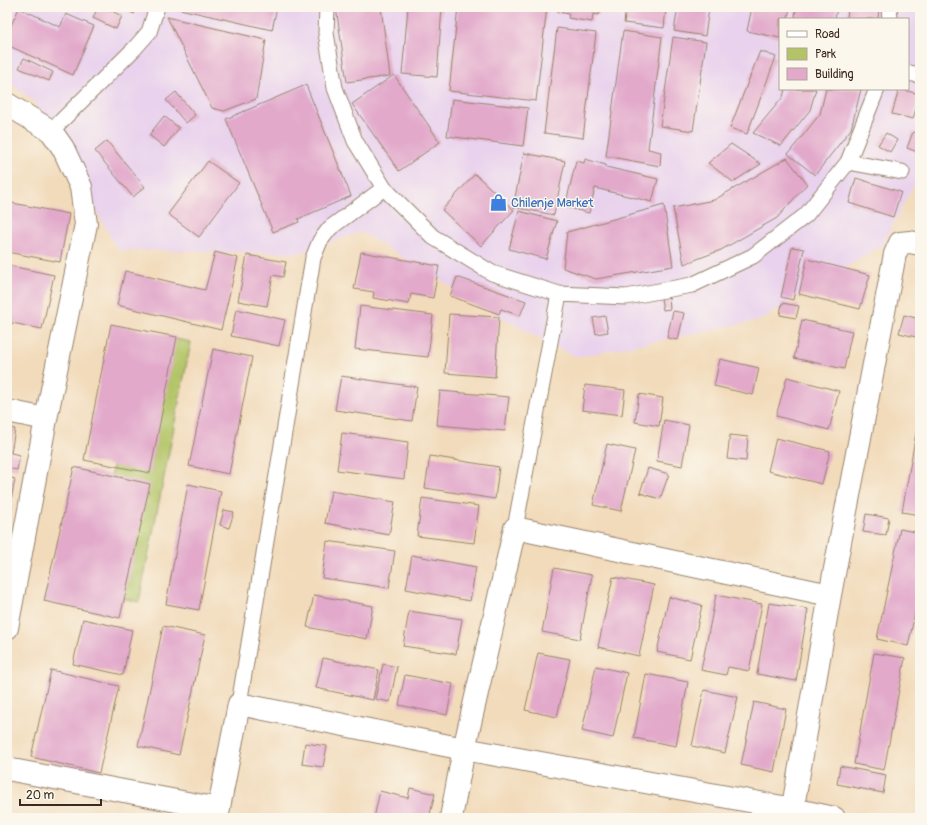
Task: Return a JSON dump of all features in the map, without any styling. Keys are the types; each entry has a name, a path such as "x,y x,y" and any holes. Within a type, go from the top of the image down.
{"street":[{"path":"7,104 51,131 63,148 82,187 86,224 46,419 7,628"},
{"path":"792,814 830,596 895,254 900,243 910,242 920,244"},
{"path":"7,411 46,419"},
{"path":"451,818 464,749 515,528 830,596"},
{"path":"7,770 218,813 239,704 792,814 834,818"}],"lane":[{"path":"51,131 134,49 148,32 157,7"},
{"path":"327,7 326,33 335,88 355,141 384,188 433,238 492,273 559,294 626,297 692,285 753,256 806,215 848,162 877,90"},
{"path":"889,7 890,18"},
{"path":"909,73 920,75"},
{"path":"848,162 902,172"},
{"path":"239,704 313,258 320,241 330,228 384,188"},
{"path":"515,528 559,294"}],"shaded area":[{"name":"Chilenje Market","path":"7,7 920,7 920,173 882,245 760,320 577,357 529,333 361,232 299,253 118,250 35,102 7,81"}],"green space":[{"path":"140,332 191,342 139,602 88,591"}],"building":[{"path":"98,7 103,7 122,16 116,29 93,18"},
{"path":"121,7 138,7 134,14"},
{"path":"171,7 277,7 272,30"},
{"path":"336,7 381,7 390,76 347,82"},
{"path":"408,7 442,7 437,77 402,74"},
{"path":"458,7 547,7 536,101 449,91"},
{"path":"558,7 601,7 599,15 593,14 592,22 568,18 569,14 558,12"},
{"path":"626,7 666,7 664,28 624,23"},
{"path":"678,7 709,8 705,36 674,31"},
{"path":"752,7 790,7 788,18 779,18 779,38 747,31"},
{"path":"796,7 837,7 835,18 795,18"},
{"path":"848,7 879,7 878,18 847,18"},
{"path":"19,8 60,27 66,14 94,26 73,75 7,45 7,34"},
{"path":"167,17 266,40 256,99 224,111 212,108"},
{"path":"557,28 596,33 583,138 544,133"},
{"path":"623,31 662,37 648,149 661,152 660,166 606,156"},
{"path":"673,37 706,42 693,131 660,126"},
{"path":"760,51 776,57 747,134 730,128"},
{"path":"24,58 53,72 49,81 19,68"},
{"path":"394,75 440,142 399,171 352,104"},
{"path":"306,85 351,196 298,219 299,222 273,232 226,119"},
{"path":"785,90 816,90 810,110 781,146 753,133 783,97"},
{"path":"826,90 861,90 851,129 815,175 788,154 820,114"},
{"path":"899,90 920,94 913,119 892,114"},
{"path":"176,92 195,115 186,123 166,100"},
{"path":"452,99 528,108 523,146 447,136"},
{"path":"164,116 179,128 164,147 149,135"},
{"path":"913,132 920,134 920,153 907,148"},
{"path":"886,133 897,140 890,152 878,145"},
{"path":"107,141 145,187 133,197 95,151"},
{"path":"731,144 761,164 733,182 708,163"},
{"path":"524,153 565,161 554,215 513,207"},
{"path":"787,158 807,184 777,218 721,250 684,264 673,208 714,200"},
{"path":"585,159 606,165 606,167 658,179 652,202 595,188 589,213 565,207 576,161 584,163"},
{"path":"208,161 239,183 199,237 168,214"},
{"path":"475,174 514,210 481,246 442,210"},
{"path":"856,178 901,192 893,217 849,203"},
{"path":"7,202 69,214 60,262 7,252"},
{"path":"664,205 673,266 596,279 563,268 567,232"},
{"path":"519,211 557,221 546,259 509,249"},
{"path":"792,247 804,249 793,300 781,297"},
{"path":"215,252 238,258 221,330 117,305 125,271 205,290"},
{"path":"361,252 439,266 433,298 411,294 409,304 373,298 374,292 354,289"},
{"path":"247,255 286,262 283,277 273,275 267,306 238,301"},
{"path":"807,259 870,275 860,309 799,294"},
{"path":"10,266 54,275 42,329 7,322 7,282"},
{"path":"457,277 526,301 520,316 501,309 499,314 450,296"},
{"path":"669,297 670,309 663,310 661,298"},
{"path":"782,303 799,306 796,318 780,315"},
{"path":"360,306 433,315 428,357 355,349"},
{"path":"236,309 285,320 279,346 231,336"},
{"path":"673,311 684,313 678,340 667,338"},
{"path":"449,314 499,317 495,377 445,373"},
{"path":"904,315 920,319 920,338 899,333"},
{"path":"605,316 608,332 596,334 593,318"},
{"path":"802,320 852,331 844,369 794,358"},
{"path":"111,324 177,337 150,473 84,460"},
{"path":"213,349 252,357 229,474 189,466"},
{"path":"720,359 759,368 753,395 714,386"},
{"path":"341,376 417,387 412,421 335,410"},
{"path":"787,377 839,391 829,430 776,416"},
{"path":"585,385 625,390 622,415 582,410"},
{"path":"440,391 509,397 505,431 437,425"},
{"path":"639,394 663,398 659,426 635,422"},
{"path":"920,416 920,515 902,512"},
{"path":"664,420 689,425 682,466 657,461"},
{"path":"7,427 15,429 11,453 20,455 17,470 7,468"},
{"path":"342,433 408,442 404,479 337,470"},
{"path":"730,435 748,437 746,461 727,459"},
{"path":"776,438 830,451 822,484 768,471"},
{"path":"607,444 635,450 621,511 593,505"},
{"path":"430,456 499,467 495,499 425,488"},
{"path":"74,467 150,484 120,618 44,601"},
{"path":"648,468 669,474 660,499 640,493"},
{"path":"7,477 15,479 11,500 7,500"},
{"path":"188,484 221,491 199,610 166,604"},
{"path":"331,491 395,502 389,535 325,523"},
{"path":"422,498 479,506 474,543 417,536"},
{"path":"224,510 234,512 229,528 220,525"},
{"path":"866,514 889,518 886,535 863,532"},
{"path":"900,529 920,533 920,590 908,646 877,639"},
{"path":"327,541 395,551 389,588 322,578"},
{"path":"412,555 476,567 470,601 406,589"},
{"path":"554,568 592,575 580,639 542,632"},
{"path":"613,577 654,585 639,656 598,647"},
{"path":"314,595 373,606 367,639 307,627"},
{"path":"716,595 762,604 749,671 728,667 726,675 701,670"},
{"path":"669,597 702,605 690,659 657,652"},
{"path":"769,603 808,609 796,681 757,674"},
{"path":"409,611 462,619 456,654 403,646"},
{"path":"83,619 132,630 123,675 73,664"},
{"path":"163,626 205,635 179,755 138,746"},
{"path":"538,653 570,659 557,717 525,710"},
{"path":"874,653 905,658 884,770 854,764"},
{"path":"323,658 379,670 373,700 316,688"},
{"path":"383,664 397,667 390,702 375,699"},
{"path":"596,666 627,673 613,738 582,731"},
{"path":"51,670 119,686 99,773 31,757"},
{"path":"646,674 688,682 676,746 634,738"},
{"path":"405,675 453,684 447,715 399,705"},
{"path":"704,690 738,697 725,753 692,746"},
{"path":"754,702 786,709 774,772 741,765"},
{"path":"305,743 327,746 323,767 302,764"},
{"path":"840,766 886,775 883,793 837,784"},
{"path":"410,788 435,794 429,818 374,818 380,791 408,798"}],"place":[{"name":"Chilenje Market","path":"498,202"}]}
